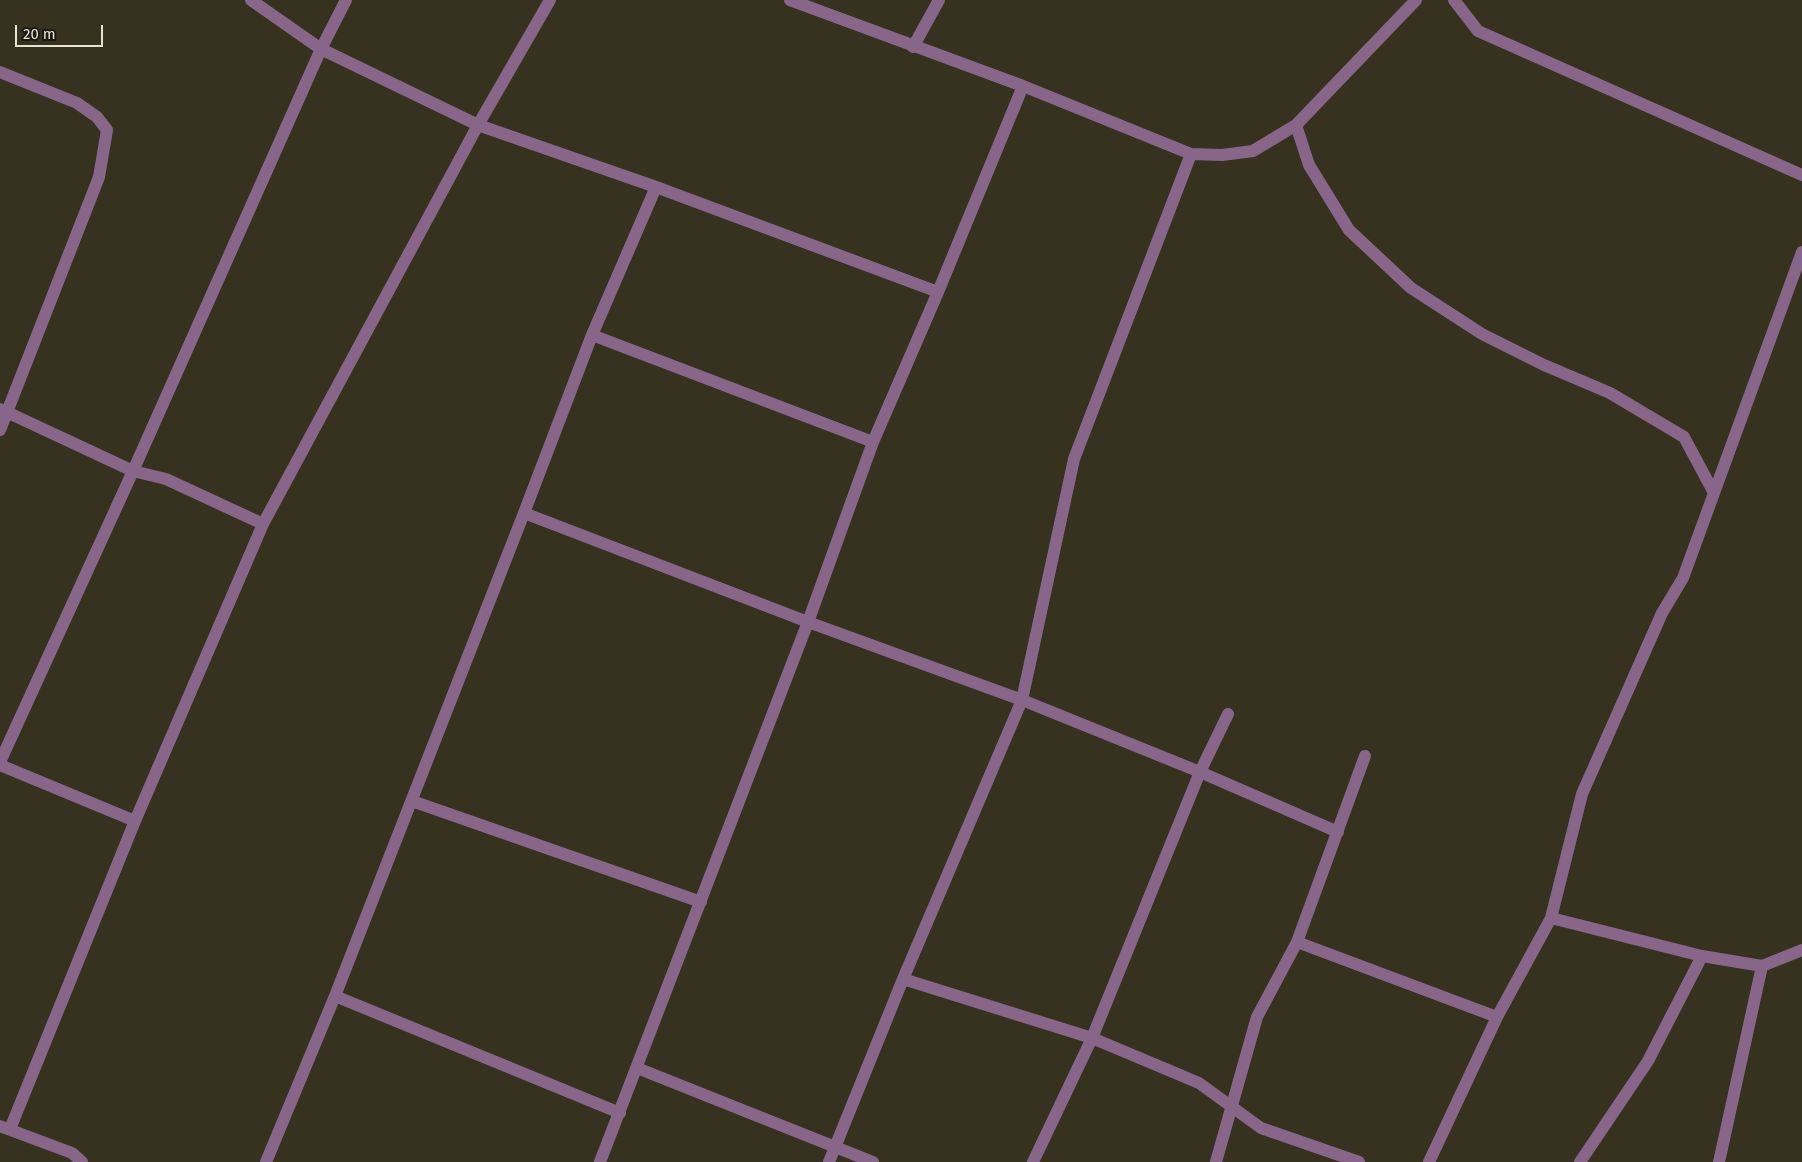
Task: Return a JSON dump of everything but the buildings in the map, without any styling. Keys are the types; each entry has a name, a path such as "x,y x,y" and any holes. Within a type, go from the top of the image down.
{"street":[{"path":"250,0 321,49 478,125 656,187 938,292"},
{"path":"136,821 0,764 321,49 346,0"},
{"path":"82,1162 72,1153 5,1128 263,524 478,125 550,0"},
{"path":"790,0 913,47 1023,86 1191,154 1222,154 1252,151 1296,125 1416,0"},
{"path":"913,47 939,0"},
{"path":"1454,0 1478,31 1802,174"},
{"path":"0,72 77,103 97,118 107,130 99,177 4,411 0,430"},
{"path":"600,1162 808,622 873,442 938,292 1023,86"},
{"path":"1296,125 1309,165 1350,230 1411,288 1482,334 1544,365 1610,393 1684,437 1714,493"},
{"path":"829,1162 903,979 1022,700 1074,459 1191,154"},
{"path":"266,1162 335,996 412,801 592,335 656,187"},
{"path":"1430,1162 1497,1017 1551,918 1582,794 1662,613 1683,578 1802,252"},
{"path":"592,335 873,442"},
{"path":"4,411 132,471 166,479 263,524"},
{"path":"524,513 808,622 1022,700 1200,772 1338,832"},
{"path":"1033,1162 1092,1038 1200,772 1228,714"},
{"path":"1216,1162 1257,1017 1297,942 1365,756"},
{"path":"412,801 701,902"},
{"path":"1551,918 1702,956 1762,966 1802,950"},
{"path":"1297,942 1497,1017"},
{"path":"1580,1162 1648,1061 1702,956"},
{"path":"1719,1162 1762,966"},
{"path":"903,979 1092,1038 1199,1083 1261,1128 1359,1162"},
{"path":"335,996 620,1113"},
{"path":"637,1068 873,1162"}]}
